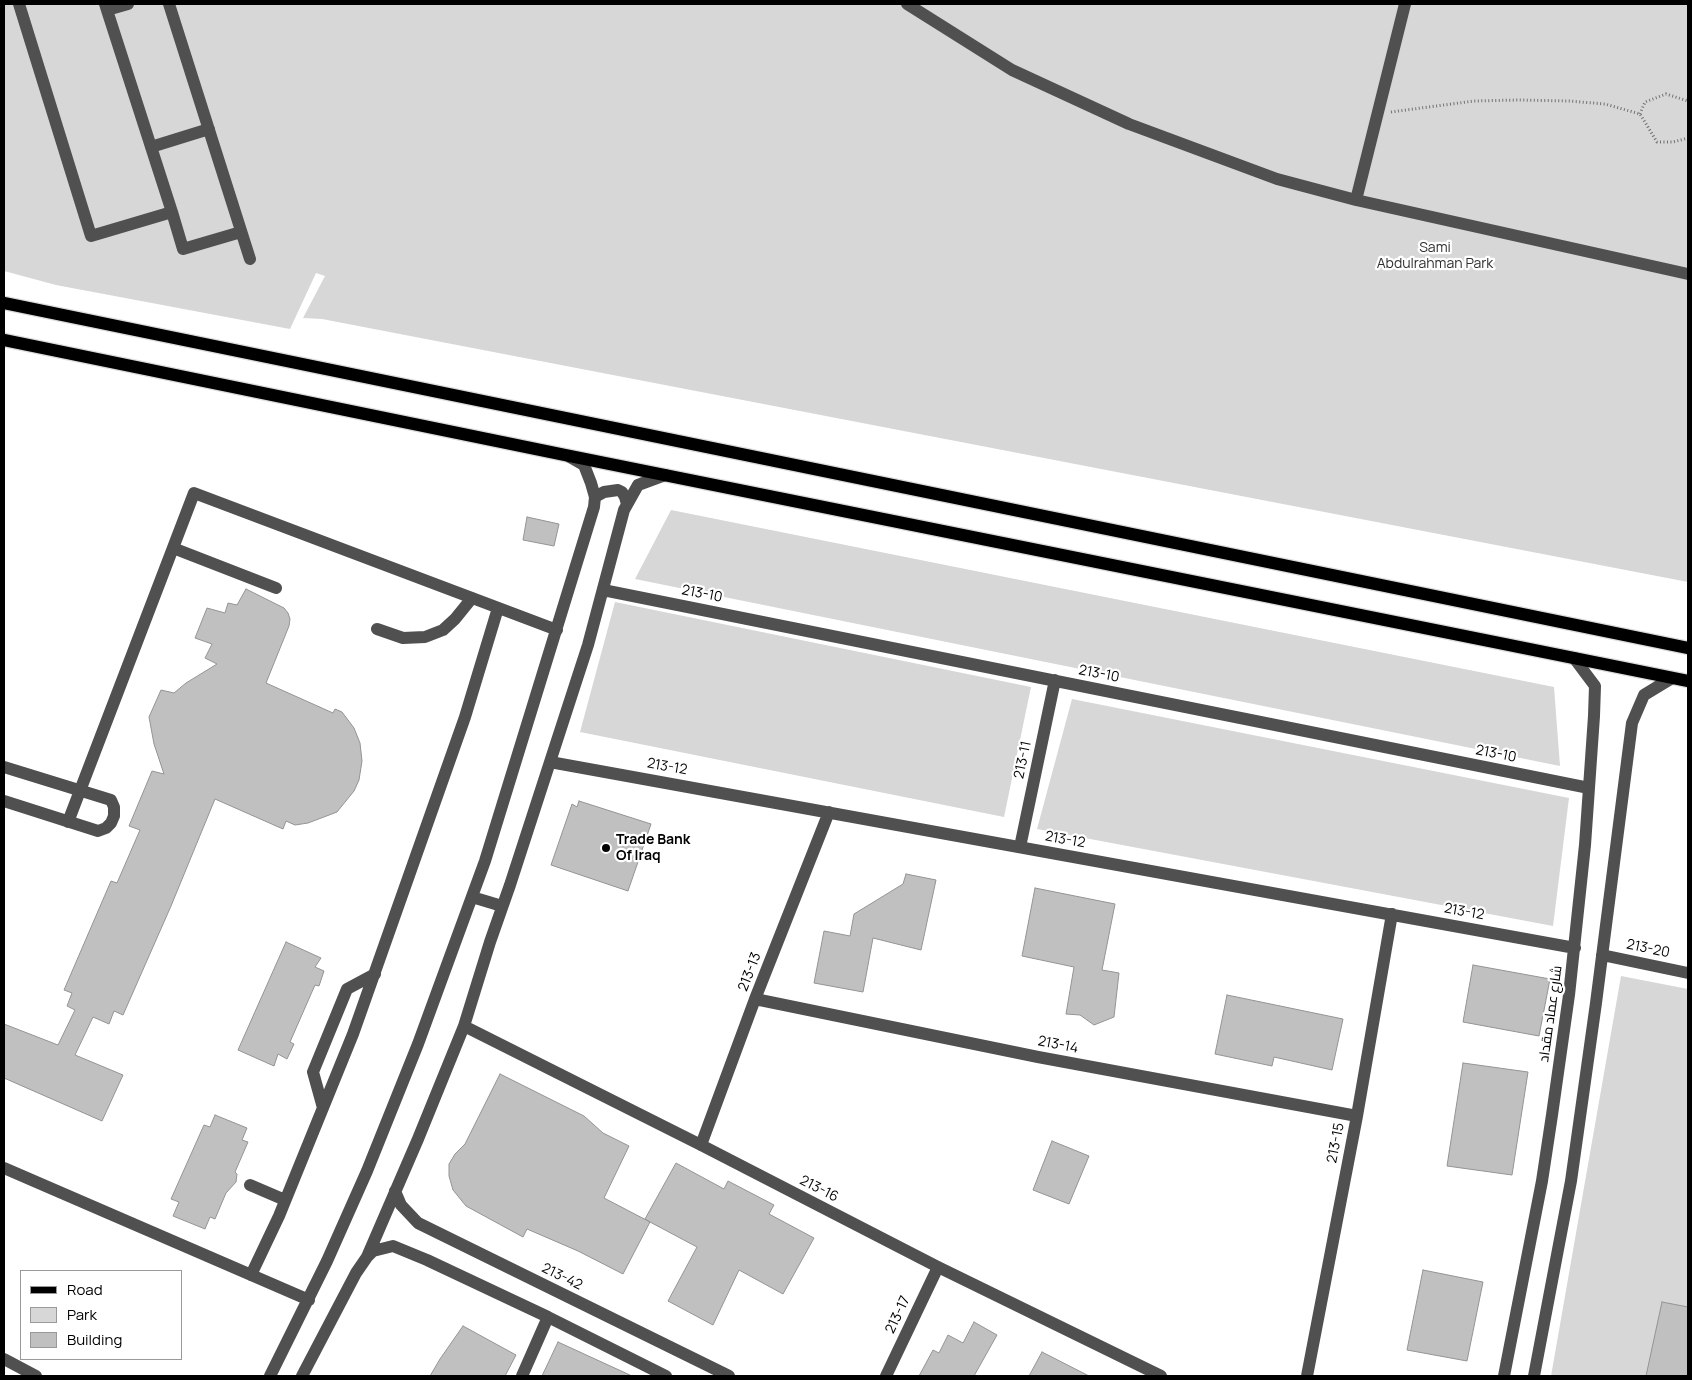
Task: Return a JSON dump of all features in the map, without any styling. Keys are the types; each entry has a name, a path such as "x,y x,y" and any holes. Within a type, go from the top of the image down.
{"main road":[{"path":"4,302 1688,648"},
{"path":"4,340 1688,681"}],"street":[{"path":"19,4 91,236 172,212"},
{"path":"128,4 106,7 183,249 241,232"},
{"path":"169,4 250,259"},
{"path":"907,4 1012,70 1129,124 1276,179 1356,200 1688,274"},
{"path":"1356,200 1405,4"},
{"path":"151,147 209,130"},
{"path":"270,1376 309,1300 367,1171 421,1035 485,861 594,507 595,497 584,465 565,455"},
{"path":"302,1376 366,1257 464,1026 588,645 627,504 638,485 665,475"},
{"path":"595,497 604,492 618,490 622,492 627,504"},
{"path":"68,822 194,493 556,630"},
{"path":"173,548 276,588"},
{"name":"213-10","path":"603,590 1589,788"},
{"path":"377,629 403,638 425,637 443,630 455,619 472,598"},
{"path":"251,1275 285,1200 353,1034 466,717 498,608"},
{"name":"شارع عماد مقداد","path":"1504,1376 1542,1181 1570,995 1575,948 1589,788 1595,686 1574,658"},
{"path":"1534,1376 1570,1181 1632,723 1644,695 1672,678"},
{"name":"213-11","path":"1020,847 1055,680"},
{"name":"213-12","path":"550,762 1575,948"},
{"path":"4,767 111,800 114,807 114,816 106,828 98,831 4,801"},
{"name":"213-13","path":"701,1145 755,999 829,812"},
{"path":"472,896 502,906"},
{"name":"213-15","path":"1307,1376 1357,1116 1392,914"},
{"name":"213-20","path":"1602,955 1688,973"},
{"path":"323,1108 313,1072 347,989 375,974"},
{"name":"213-14","path":"755,999 1038,1057 1357,1116"},
{"name":"213-16","path":"464,1026 938,1267 1161,1376"},
{"path":"4,1168 309,1300"},
{"path":"250,1185 285,1200"},
{"name":"213-42","path":"395,1191 401,1205 418,1223 729,1376"},
{"path":"366,1257 373,1251 393,1246 548,1317 666,1376"},
{"name":"213-17","path":"886,1376 938,1267"},
{"path":"522,1376 548,1317"},
{"path":"4,1359 36,1376"}],"path":[{"path":"1640,114 1645,102 1666,94 1688,101"},
{"path":"1378,114 1474,101 1569,101 1604,104 1640,114 1657,142 1673,142 1688,138"}],"green space":[{"name":"Sami Abdulrahman Park","path":"4,4 1688,4 1688,582 322,319 303,318 325,276 316,273 290,329 56,285 4,271"},
{"path":"671,510 1554,687 1560,766 635,579"},
{"path":"615,602 1031,687 1004,817 580,732"},
{"path":"1072,699 1569,798 1553,926 1037,829"},
{"path":"1621,976 1688,989 1688,1376 1551,1376"}],"building":[{"path":"527,517 559,524 554,546 523,540"},
{"path":"246,589 284,608 290,619 289,626 266,683 333,713 335,709 342,712 354,728 360,743 362,761 359,780 354,791 337,812 308,823 295,825 286,821 283,829 215,799 123,1015 114,1011 109,1024 93,1017 75,1055 123,1075 102,1121 4,1078 4,1024 58,1045 75,1010 67,1006 72,993 64,990 111,881 117,883 140,830 129,826 152,771 164,774 154,744 149,717 161,690 174,693 186,683 217,664 205,658 212,644 195,638 207,608 225,613 228,603 237,605"},
{"path":"579,801 651,824 628,891 551,865 572,804 577,807"},
{"path":"906,874 936,880 921,950 873,938 863,992 814,983 824,931 850,936 854,914 903,884"},
{"path":"1035,888 1115,904 1102,970 1119,973 1114,1017 1094,1025 1080,1015 1066,1014 1074,967 1022,956"},
{"path":"286,942 321,958 315,967 324,971 319,986 315,985 290,1042 294,1044 287,1059 278,1054 274,1066 238,1050"},
{"path":"1473,965 1550,979 1539,1036 1463,1022"},
{"path":"1227,995 1343,1019 1332,1070 1274,1057 1272,1066 1215,1054"},
{"path":"1463,1063 1528,1072 1512,1175 1447,1166"},
{"path":"500,1074 584,1116 603,1133 629,1146 604,1198 650,1222 623,1274 578,1251 527,1229 523,1237 466,1206 453,1190 449,1176 449,1164 455,1154 465,1144"},
{"path":"215,1115 247,1128 242,1140 248,1142 235,1172 237,1174 236,1182 226,1193 215,1219 210,1217 205,1229 173,1216 179,1202 171,1199 204,1125 210,1127"},
{"path":"1052,1141 1089,1156 1069,1204 1033,1190"},
{"path":"676,1163 724,1189 728,1181 774,1205 769,1214 814,1238 783,1294 739,1270 713,1325 668,1301 697,1247 645,1219"},
{"path":"1423,1270 1483,1282 1467,1361 1407,1350"},
{"path":"1662,1302 1688,1307 1688,1376 1646,1376"},
{"path":"974,1322 997,1335 974,1376 919,1376 933,1350 939,1353 948,1335 963,1343"},
{"path":"463,1326 516,1355 505,1376 430,1376"},
{"path":"558,1342 632,1376 542,1376"},
{"path":"1042,1352 1089,1376 1029,1376"}],"place":[{"name":"Trade Bank Of Iraq","path":"606,848"}]}
